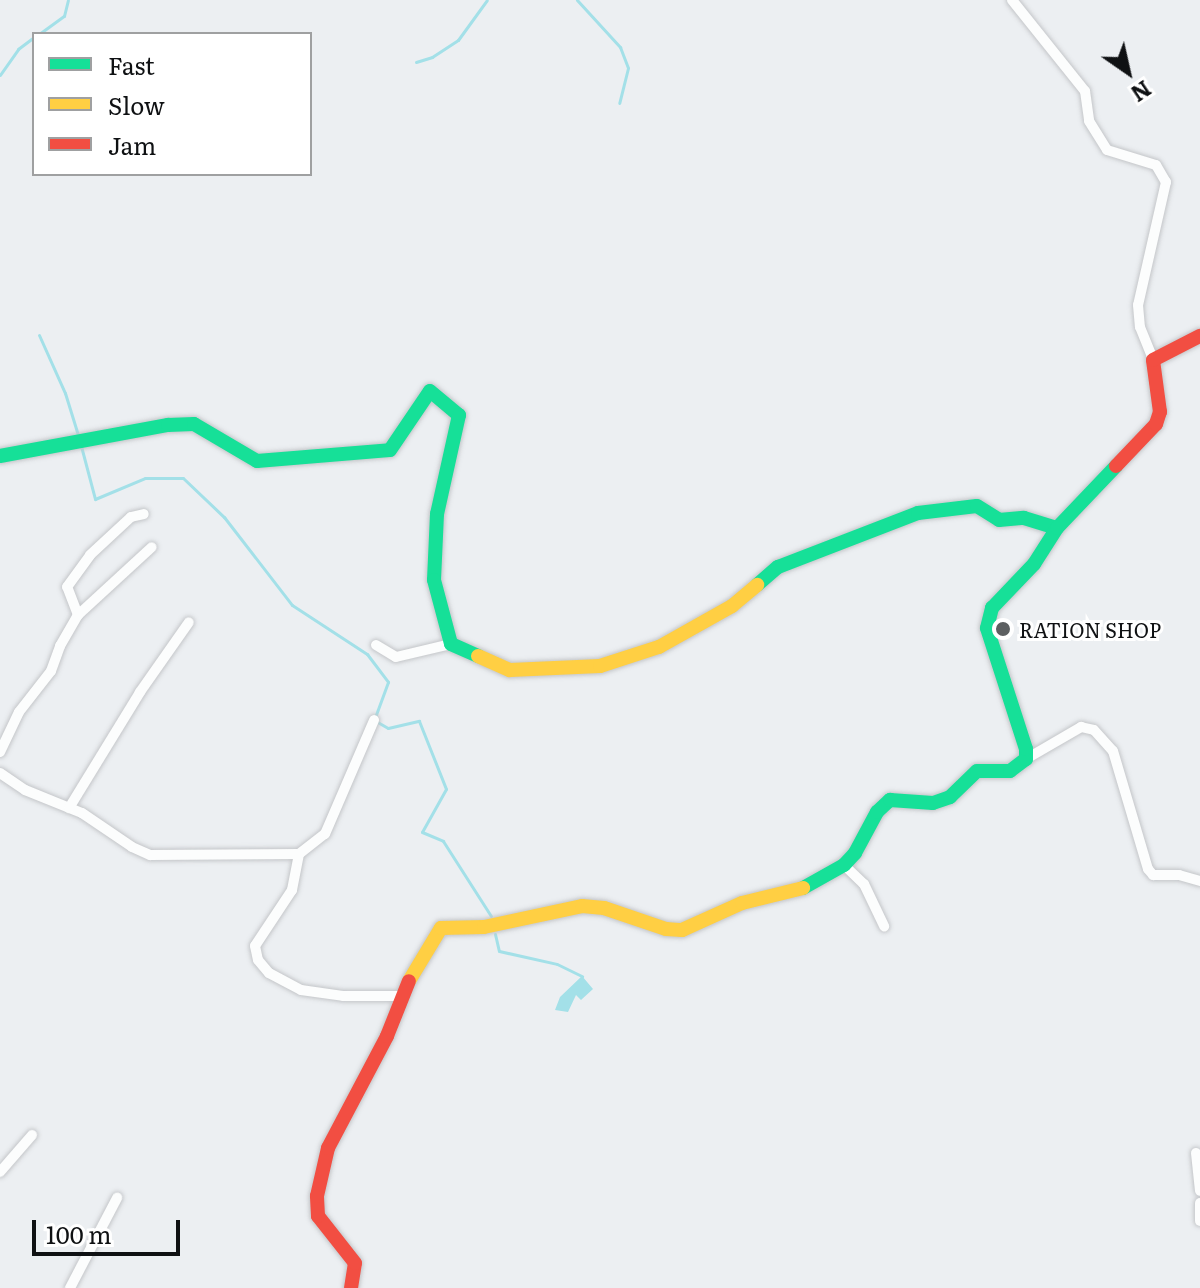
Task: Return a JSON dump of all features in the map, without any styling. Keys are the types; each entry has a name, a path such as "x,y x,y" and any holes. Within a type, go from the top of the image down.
{"street":[{"path":"1012,0 1085,91 1089,121 1107,150 1156,165 1166,182 1138,305 1140,327 1153,360 1160,412 1156,424 1057,528 1034,564 992,608 987,628 1017,716 1026,759"},
{"path":"1153,360 1200,336"},
{"path":"0,456 168,425 194,424 257,461 390,450 430,391 459,415 437,514 434,580 451,644"},
{"path":"376,645 396,657 451,644 510,670 600,666 659,647 732,606 778,567 918,513 977,506 999,520 1024,518 1057,528"},
{"path":"78,615 67,587 90,555 131,517 144,514"},
{"path":"0,752 19,712 51,671 60,646 78,615 152,547"},
{"path":"69,808 140,692 189,622"},
{"path":"0,773 25,790 69,808 150,855 299,854 325,834 374,720"},
{"path":"351,1288 355,1263 318,1216 317,1196 328,1148 387,1036 401,996 441,928 484,927 582,906 604,908 666,929 682,930 742,903 803,888 844,865 855,853 877,812 890,800 933,803 945,800 977,771 1010,771 1081,727 1094,730 1113,751 1148,869 1153,875 1179,875 1200,881"},
{"path":"299,854 292,890 255,946 258,960 269,973 301,990 343,996 401,996"},
{"path":"844,865 864,884 884,926"},
{"path":"0,1172 32,1135"},
{"path":"1196,1153 1200,1191"},
{"path":"70,1288 117,1198"},
{"path":"1200,1203 1200,1221"}],"water":[{"path":"582,976 593,989 581,1000 576,995 568,1012 555,1010 560,997"}],"waterway":[{"path":"42,32 64,16 68,0"},
{"path":"416,62 432,57 458,40 487,0"},
{"path":"577,0 620,47 628,68 619,103"},
{"path":"0,75 18,49 32,38"},
{"path":"39,335 65,393 78,435"},
{"path":"81,446 95,499 145,478 183,478 224,517 292,605 367,654 388,682 374,720 388,728 419,721 446,789 422,832 443,841 491,916"},
{"path":"495,934 499,951 557,964 582,976"}],"traffic: fast":[{"path":"0,456 168,425 194,424 257,461 390,450 430,391 459,415 437,514 434,580 451,644 478,656"},
{"path":"803,888 844,865 855,853 877,812 890,800 933,803 950,797 977,771 1010,771 1026,759 1026,749 987,628 992,608 1034,564 1057,528 1116,466"},
{"path":"757,585 778,567 918,513 977,506 999,520 1024,518 1057,528"}],"traffic: slow":[{"path":"478,656 510,670 600,666 659,647 732,606 757,585"},
{"path":"409,981 441,928 484,927 582,906 604,908 666,929 682,930 742,903 803,888"}],"traffic: jam":[{"path":"1116,466 1156,424 1160,412 1153,360 1200,336"},
{"path":"351,1288 355,1263 318,1216 317,1196 328,1148 387,1036 409,981"}],"place":[{"name":"RATION SHOP","path":"1003,629"}]}
